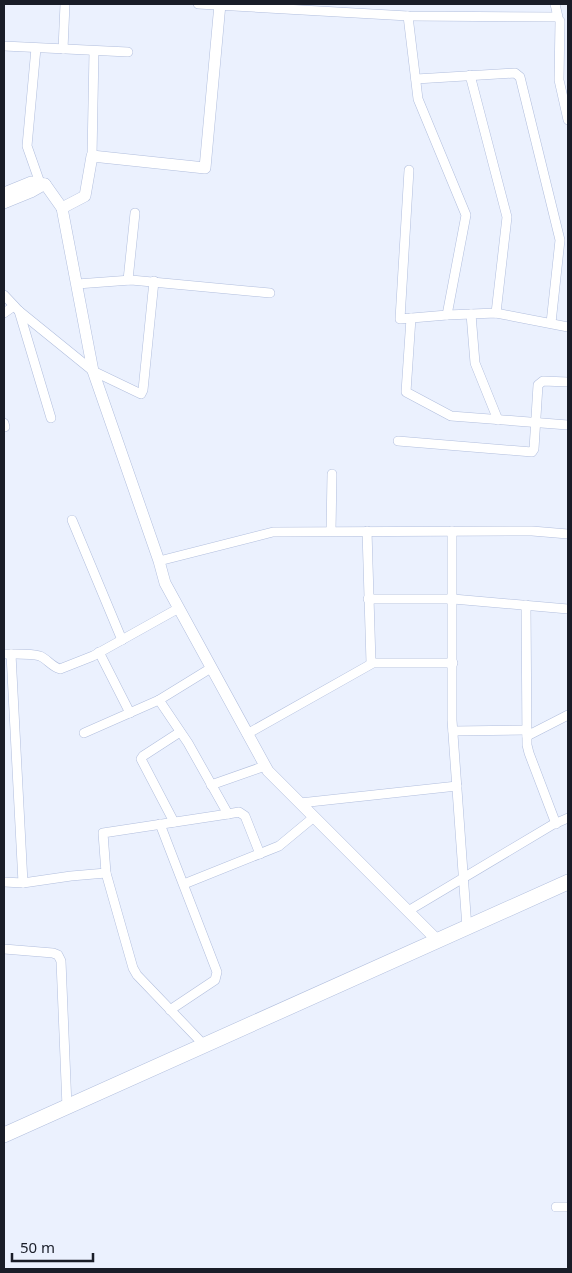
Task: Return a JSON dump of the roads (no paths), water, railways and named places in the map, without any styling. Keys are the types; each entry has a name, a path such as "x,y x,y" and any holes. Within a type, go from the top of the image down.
{"highway":[{"path":"4,1135 568,882"}],"street":[{"path":"64,49 65,4"},
{"path":"198,4 408,16 559,19"},
{"path":"556,4 559,19 559,80 567,108 568,120"},
{"path":"92,156 205,168 220,5"},
{"path":"408,16 418,99 466,215 447,315"},
{"path":"559,19 568,33"},
{"path":"4,46 128,52"},
{"path":"36,48 27,146 42,183 62,208 93,371 165,583 268,771 438,941"},
{"path":"62,208 85,196 92,156 94,50"},
{"path":"416,79 515,73 520,76 564,246 551,323"},
{"path":"470,76 507,217 496,312"},
{"path":"410,170 400,319 496,312 568,327"},
{"path":"4,193 32,182 42,183"},
{"path":"4,204 31,192 42,183"},
{"path":"128,280 135,213"},
{"path":"77,284 128,280 270,293"},
{"path":"4,295 16,308 93,371 138,394 142,392 154,282"},
{"path":"4,313 16,308"},
{"path":"16,308 51,418"},
{"path":"471,314 475,363 498,420"},
{"path":"411,318 406,392 451,416 568,425"},
{"path":"398,441 532,452 534,449 538,388 540,383 568,382"},
{"path":"331,532 332,474"},
{"path":"72,520 122,640"},
{"path":"367,531 370,663"},
{"path":"452,531 453,731 467,928"},
{"path":"159,562 273,532 532,531 568,534"},
{"path":"368,599 453,599 568,609"},
{"path":"526,605 528,753 556,824"},
{"path":"23,883 8,654 41,657 60,669 99,652 179,608"},
{"path":"99,652 130,712"},
{"path":"248,734 370,663 453,663"},
{"path":"84,733 159,700 211,668"},
{"path":"159,700 228,814"},
{"path":"453,731 527,733 568,715"},
{"path":"174,822 141,759 180,732"},
{"path":"211,785 265,766"},
{"path":"300,803 457,786"},
{"path":"204,1045 137,976 133,968 106,873 103,833 239,812 245,816 260,854"},
{"path":"184,884 284,844 314,817"},
{"path":"408,911 568,818"},
{"path":"160,824 218,976 215,980 170,1010"},
{"path":"4,882 23,883 106,873"},
{"path":"4,949 53,953 58,955 61,960 67,1107"},
{"path":"556,1207 568,1207"}]}
